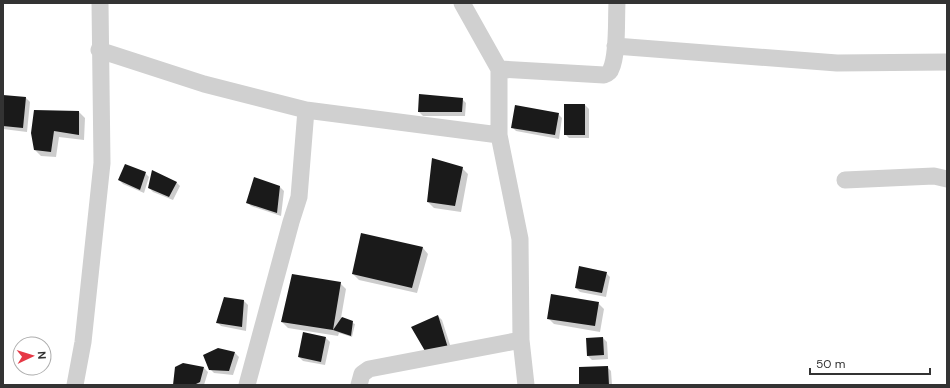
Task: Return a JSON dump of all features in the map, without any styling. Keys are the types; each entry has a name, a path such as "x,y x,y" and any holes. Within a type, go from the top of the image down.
{"street":[{"path":"74,385 83,342 102,164 99,50 100,3"},
{"path":"462,3 499,69 499,135 520,239 521,340 526,385"},
{"path":"499,69 604,75 612,69 615,46 617,3"},
{"path":"615,46 837,63 947,62"},
{"path":"99,50 204,84 306,110 499,135"},
{"path":"247,385 291,222 300,197 306,110"},
{"path":"844,180 934,176 947,179"},
{"path":"359,385 362,374 369,368 521,340"}],"building":[{"path":"419,94 463,98 462,112 418,112"},
{"path":"3,95 26,97 23,128 3,126"},
{"path":"564,104 585,104 585,135 564,135"},
{"path":"515,105 559,113 555,135 511,128"},
{"path":"34,110 79,111 79,135 54,131 51,152 34,150 31,133"},
{"path":"432,158 463,167 455,206 427,202"},
{"path":"125,164 146,172 140,190 118,180"},
{"path":"152,170 177,182 169,197 148,188"},
{"path":"254,177 280,186 277,213 246,203"},
{"path":"361,233 423,247 412,288 352,274"},
{"path":"579,266 607,272 602,293 575,288"},
{"path":"292,274 341,282 333,330 281,322"},
{"path":"551,294 599,302 595,326 547,319"},
{"path":"224,297 244,300 242,327 216,323"},
{"path":"438,315 448,348 425,351 411,327"},
{"path":"342,317 353,321 351,336 333,330"},
{"path":"303,332 326,337 321,362 298,357"},
{"path":"603,337 604,355 587,356 586,338"},
{"path":"218,348 235,352 229,371 209,370 203,355"},
{"path":"183,363 204,367 200,382 194,385 173,385 175,367"},
{"path":"608,366 609,385 579,385 579,367"}]}
